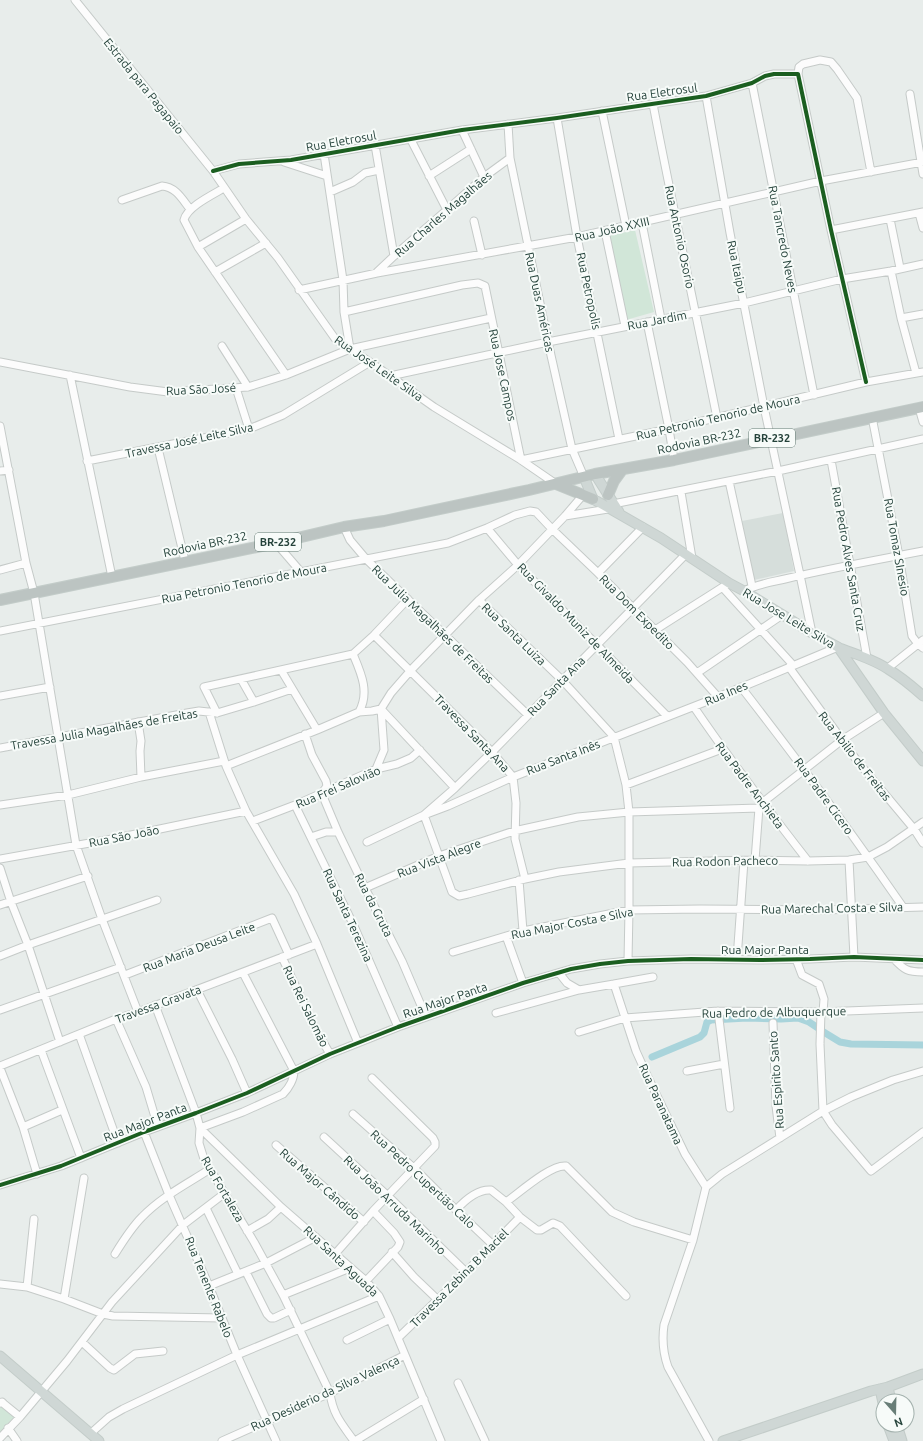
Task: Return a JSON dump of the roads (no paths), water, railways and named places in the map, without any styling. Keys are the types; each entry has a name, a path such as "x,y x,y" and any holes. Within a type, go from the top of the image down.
{"highway":[{"name":"Rodovia BR-232","path":"622,470 921,408"},
{"name":"BR-232","path":"556,484 595,474 622,470"},
{"path":"610,503 614,481 622,470"},
{"name":"Rodovia BR-232","path":"0,600 276,543 344,527 384,521 556,484"},
{"path":"556,484 593,499"}],"main road":[{"name":"Rua Jose Leite Silva","path":"595,474 610,503 620,513 689,556 726,585 748,588 782,615 838,647 884,713 921,756"},
{"path":"584,477 593,499"},
{"name":"Rua Jose Leite Silva","path":"593,499 610,503"},
{"path":"838,647 888,668 923,696"},
{"path":"0,1356 99,1441"},
{"path":"723,1441 923,1374"},
{"path":"884,1388 887,1393"},
{"path":"884,1388 884,1393"}],"street":[{"name":"Estrada para Pagapaio","path":"75,0 213,171"},
{"path":"866,382 831,230 798,74 799,67 803,64 820,60 827,61 837,69 857,98 871,172"},
{"name":"Rua Eletrosul","path":"213,171 238,164 280,161 411,140 462,130 557,118 706,96 752,83 765,76 774,74 798,74"},
{"name":"Rua Tancredo Neves","path":"752,83 814,395"},
{"path":"910,94 923,174"},
{"name":"Rua Itaipu","path":"706,96 730,233 764,407 812,633"},
{"name":"Rua Antonio Osorio","path":"653,104 674,214 696,312 717,418"},
{"path":"602,111 626,226"},
{"name":"Rua Petropolis","path":"557,118 577,237 619,439"},
{"name":"Rua Duas Américas","path":"508,124 510,158 548,342 572,448 584,477"},
{"path":"462,130 484,177"},
{"path":"411,140 447,210"},
{"path":"375,145 394,256"},
{"path":"429,176 471,149"},
{"path":"324,154 350,349"},
{"name":"Rua Charles Magalhães","path":"377,272 484,177 510,158"},
{"path":"280,161 327,176"},
{"name":"Rua João XXIII","path":"299,290 377,272 482,255 577,237 821,181 922,162"},
{"path":"330,192 353,182 365,173 379,170"},
{"name":"Rua José Leite Silva","path":"213,171 246,220 278,258 299,290 336,340 445,414 521,460 556,484"},
{"path":"122,200 162,186 175,190 190,209"},
{"path":"224,188 190,209 184,220 198,248 286,375"},
{"path":"831,230 921,212 923,228"},
{"path":"890,218 900,268"},
{"path":"198,248 246,220"},
{"path":"474,221 482,255"},
{"path":"642,223 662,319"},
{"path":"605,231 626,326"},
{"path":"215,272 266,243"},
{"name":"Rua Jardim","path":"390,376 499,352 744,303 842,279 923,264"},
{"path":"891,271 901,318 919,373"},
{"name":"Rua Jose Campos","path":"344,312 471,283 483,284 487,291 491,318 521,460"},
{"path":"901,318 923,314"},
{"name":"Rua São José","path":"0,362 130,387 168,392 248,387 286,375 350,349 491,318"},
{"path":"647,322 674,460"},
{"path":"222,346 248,387"},
{"name":"Travessa José Leite Silva","path":"87,460 158,448 249,429 283,415 370,362"},
{"name":"Rua Petronio Tenorio de Moura","path":"521,460 572,448 669,429 866,382 919,373"},
{"path":"70,375 112,577"},
{"path":"236,388 249,429"},
{"path":"921,408 923,422"},
{"name":"Rua Tomaz SInesio","path":"872,417 899,556 912,636 921,644"},
{"path":"0,426 26,563 34,593 76,845 102,919 138,1012"},
{"path":"565,516 610,503 680,492 923,439"},
{"path":"158,448 185,561"},
{"name":"Rua Pedro Alves Santa Cruz","path":"831,460 867,658"},
{"path":"0,471 9,470"},
{"path":"729,481 748,588 850,564 923,551"},
{"path":"680,492 689,556"},
{"path":"376,769 385,746 382,733 383,724 381,709 391,693 411,670 479,600 518,565 552,530 583,495"},
{"name":"Rua Dom Expedito","path":"487,528 530,511 536,512 552,530 634,608 697,673 718,697"},
{"name":"Rua Julia Magalhães de Freitas","path":"344,527 350,540 366,559 528,715"},
{"path":"598,573 642,527"},
{"name":"Rua Petronio Tenorio de Moura","path":"0,631 448,543 487,528"},
{"name":"Rua Givaldo Muniz de Almeida","path":"487,528 518,565 667,716"},
{"path":"276,543 301,572"},
{"name":"Rua Santa Ana","path":"424,815 455,788 492,752 634,608 689,556"},
{"path":"0,570 26,563"},
{"path":"654,630 726,585"},
{"name":"Rua Abilio de Freitas","path":"726,585 791,666 842,740 876,784 914,829 923,843"},
{"path":"358,1043 317,944 294,894 246,811 225,763 213,712 204,687 353,654 408,599"},
{"name":"Rua Santa Luiza","path":"479,600 562,680 614,737"},
{"path":"697,673 782,615"},
{"name":"Travessa Santa Ana","path":"374,634 492,752 513,777 516,803 514,832 520,860 522,880 523,931"},
{"path":"888,668 921,644"},
{"name":"Rua Ines","path":"614,737 694,707 838,647"},
{"path":"353,654 360,670 363,686 364,701 359,712"},
{"path":"281,670 317,730"},
{"path":"241,679 254,702"},
{"path":"0,696 50,687"},
{"name":"Rua Padre Cicero","path":"741,687 805,770 903,907"},
{"name":"Travessa Julia Magalhães de Freitas","path":"0,748 199,711 213,712 254,702 292,689"},
{"name":"Rua Padre Anchieta","path":"694,707 761,805 808,861"},
{"path":"0,805 68,794 141,777 225,763 317,730 359,712 381,709"},
{"path":"381,709 455,788"},
{"path":"755,860 761,805 842,740 884,713"},
{"path":"138,722 141,741 141,777"},
{"path":"305,734 312,755 326,781 327,786 322,794"},
{"path":"614,737 626,786 628,812 628,961"},
{"name":"Rua Santa Inês","path":"367,842 424,815 513,777 614,737"},
{"path":"626,786 722,749"},
{"name":"Rua Frei Salovião","path":"253,821 322,794 376,769 397,764 411,758 420,750"},
{"name":"Rua da Gruta","path":"322,794 364,888 402,960 426,1017"},
{"name":"Rua Santa Terezina","path":"295,805 354,926 398,1027"},
{"name":"Rua Vista Alegre","path":"364,888 439,856 514,832 578,818 628,812 761,805"},
{"name":"Rua São João","path":"0,859 112,839 246,811"},
{"path":"424,815 452,892 459,896 522,880"},
{"name":"Rua Rodon Pacheco","path":"522,880 559,872 629,863 755,860 848,860 868,857 887,847 923,822"},
{"path":"311,837 326,832 338,832"},
{"path":"848,860 854,957"},
{"path":"736,959 744,861"},
{"path":"0,868 11,902 28,945 60,1042"},
{"path":"0,905 88,876"},
{"path":"0,956 157,900"},
{"name":"Rua Marechal Costa e Silva","path":"741,909 852,909 923,907"},
{"name":"Rua Major Costa e Silva","path":"453,952 523,931 629,910 741,909"},
{"name":"Rua Rei Salomão","path":"272,918 285,956 316,1030 330,1054"},
{"name":"Rua Maria Deusa Leite","path":"125,976 272,918"},
{"path":"506,936 523,983"},
{"name":"Travessa Gravata","path":"0,1067 116,1019 243,973 317,944"},
{"name":"Rua Major Panta","path":"0,1183 37,1174 81,1158 158,1126 196,1113 247,1093 330,1054 398,1027 523,983 571,969 628,961 691,959 796,959 854,957 923,960"},
{"path":"796,959 802,975 819,984 824,999 820,1044 823,1111 832,1125 872,1171 923,1132"},
{"path":"894,959 904,970 923,972"},
{"path":"0,1010 121,967"},
{"path":"156,1005 196,1113 200,1128 243,1112 283,1094 288,1089 294,1076 294,1071 243,973"},
{"path":"559,973 567,983 579,990"},
{"path":"496,1013 579,990 653,977"},
{"name":"Rua Paranatama","path":"614,984 636,1051 685,1154 706,1187"},
{"path":"197,990 247,1093"},
{"name":"Rua Pedro de Albuquerque","path":"579,1032 625,1018 719,1017 923,1008"},
{"path":"719,1017 730,1108"},
{"path":"116,1019 146,1087 158,1126"},
{"name":"Rua Espirito Santo","path":"773,1023 776,1106 780,1138"},
{"path":"79,1034 118,1143"},
{"path":"41,1050 81,1158"},
{"path":"687,1071 724,1064"},
{"path":"0,1067 23,1127 37,1174"},
{"path":"709,1441 668,1367 663,1343 664,1325 693,1240 706,1187 722,1174 823,1111 851,1097 893,1080 923,1072"},
{"path":"335,1254 434,1146 435,1142 433,1138 372,1078"},
{"path":"23,1127 62,1110"},
{"name":"Rua Pedro Cupertião Calo","path":"352,1114 414,1168 493,1245"},
{"name":"Rua Fortaleza","path":"200,1128 199,1143 204,1159 284,1295 330,1393 332,1407 336,1416 355,1441"},
{"name":"Rua Santa Aguada","path":"200,1128 281,1207 366,1281 379,1296 441,1441"},
{"name":"Rua Tenente Rabelo","path":"144,1132 237,1355 276,1441"},
{"name":"Rua João Arruda Marinho","path":"324,1137 388,1196 466,1272"},
{"name":"Rua Major Cândido","path":"276,1145 364,1222"},
{"path":"506,1202 548,1171 557,1167 566,1166 612,1212 634,1222 693,1240"},
{"path":"115,1254 132,1228 142,1216 169,1195 210,1169"},
{"path":"64,1299 84,1178"},
{"path":"456,1210 463,1202 474,1195 481,1191 491,1190 506,1202 520,1217 537,1230 541,1230 553,1223 560,1226 626,1296"},
{"path":"0,1438 42,1391 112,1302 183,1225 225,1193"},
{"path":"247,1231 268,1219 281,1207"},
{"path":"206,1208 238,1274"},
{"name":"Rua Major Cândido","path":"373,1211 398,1237 400,1242 398,1247 392,1252"},
{"name":"Travessa Zebina B Maciel","path":"398,1338 520,1217"},
{"path":"27,1287 34,1219"},
{"path":"209,1286 266,1263 316,1237"},
{"path":"366,1281 392,1252 438,1300"},
{"path":"284,1295 350,1268"},
{"path":"246,1272 267,1314 271,1318 291,1310"},
{"path":"0,1284 27,1287 103,1314 118,1317 222,1318"},
{"path":"90,1434 109,1417 122,1409 237,1355 379,1296"},
{"path":"347,1340 390,1319"},
{"path":"82,1342 114,1370 135,1354 163,1351"},
{"name":"Rua Desiderio da Silva Valença","path":"222,1441 330,1393 405,1355"},
{"path":"458,1383 485,1441"},
{"path":"355,1441 424,1399"},
{"path":"0,1403 2,1402 20,1417"},
{"path":"8,1428 18,1441"}],"waterway":[{"path":"652,1057 700,1037 704,1033 707,1022 711,1020 798,1018 809,1022 818,1028"},
{"path":"822,1031 840,1042 851,1044 923,1045"}]}
